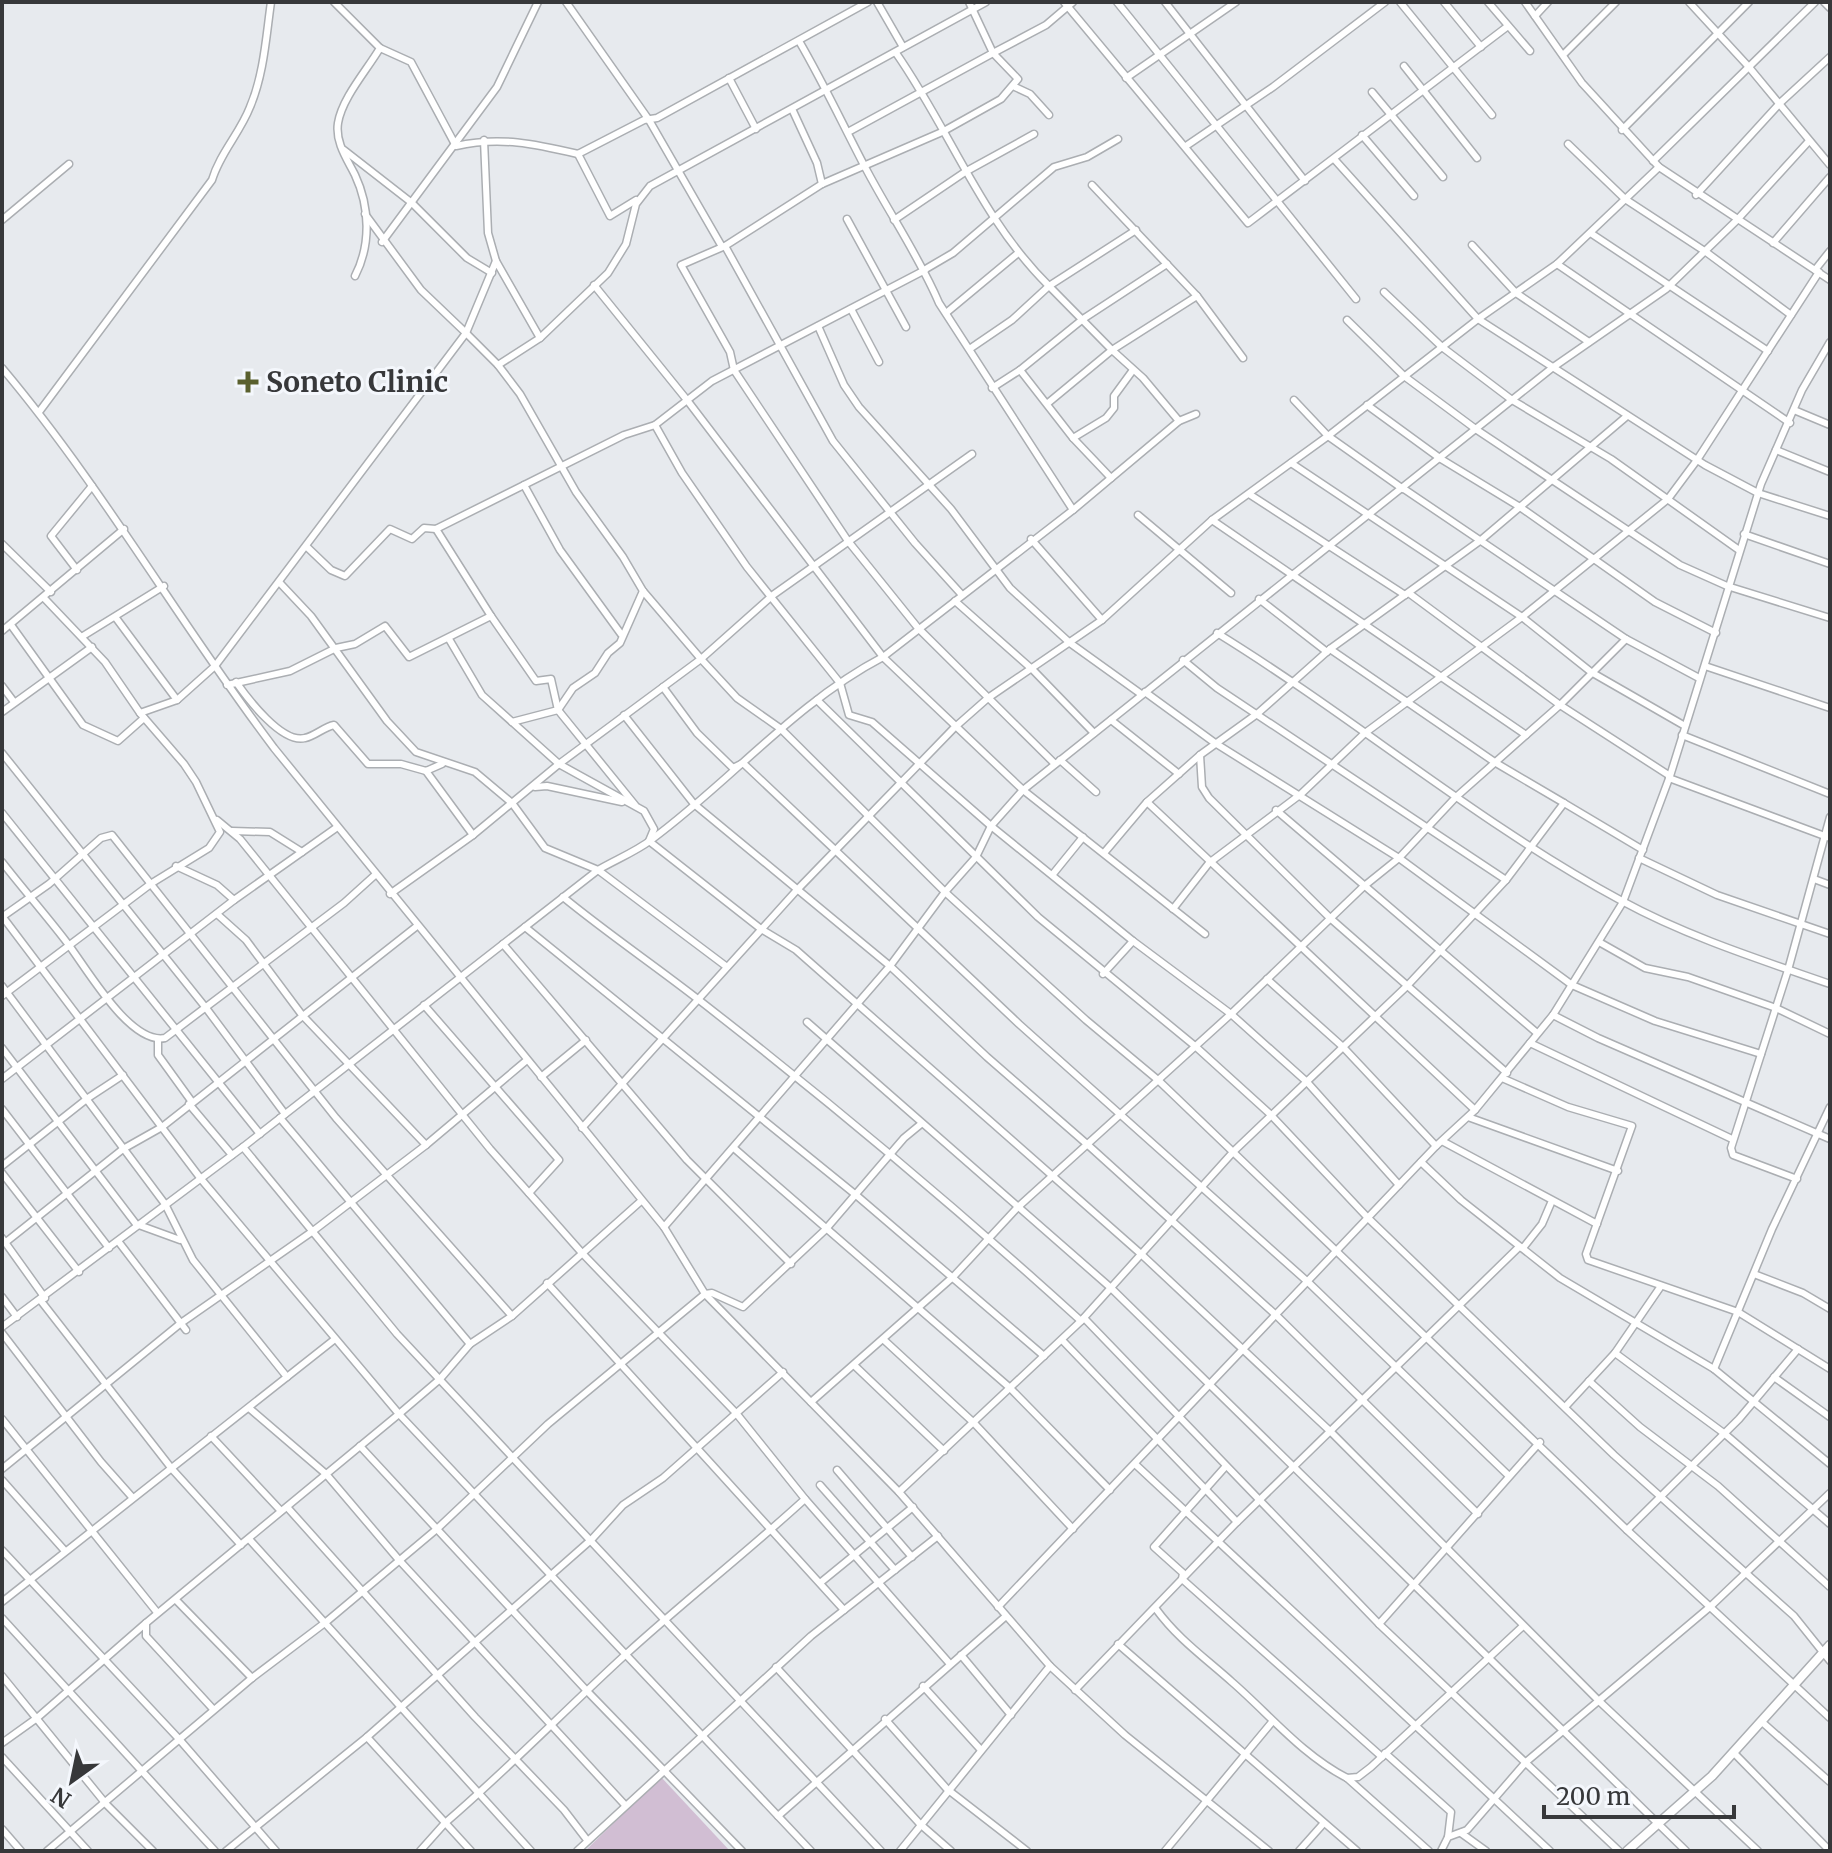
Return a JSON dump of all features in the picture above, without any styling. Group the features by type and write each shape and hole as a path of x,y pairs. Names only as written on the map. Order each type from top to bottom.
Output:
{"street":[{"path":"39,412 212,180 216,165 250,108 265,58 271,2"},
{"path":"334,2 380,48 411,62 456,146"},
{"path":"382,242 497,87 538,2"},
{"path":"456,146 484,140 521,140 578,154 649,120 868,2"},
{"path":"877,2 903,47"},
{"path":"498,365 540,338 602,280 626,244 631,217 650,186 896,53 971,5 986,2"},
{"path":"1117,2 1356,299"},
{"path":"1165,2 1305,181"},
{"path":"1126,78 1236,2"},
{"path":"1186,146 1385,2"},
{"path":"1400,2 1492,115"},
{"path":"1444,2 1481,47"},
{"path":"1488,2 1530,51"},
{"path":"1525,2 1622,130 1659,167 1696,195 1830,280"},
{"path":"1535,16 1548,2"},
{"path":"1563,55 1616,2"},
{"path":"1689,2 1830,163"},
{"path":"1622,130 1749,2"},
{"path":"1653,161 1815,2"},
{"path":"1824,2 1830,8"},
{"path":"569,3 649,120 833,441 962,595"},
{"path":"848,132 882,117 922,91 1046,25 1068,3 1126,78 1248,223 1508,26"},
{"path":"971,5 993,53 1018,79 1015,87 1001,99 942,132 822,184 723,246 681,265 730,352 734,370 848,541 918,628 988,698 1096,792"},
{"path":"799,41 946,313 1073,510"},
{"path":"355,276 368,240 357,180 341,148 338,126 342,110 380,48"},
{"path":"896,53 922,91 965,172 1017,254 1133,370 1179,421"},
{"path":"1696,195 1780,103 1830,57"},
{"path":"1404,66 1477,158"},
{"path":"729,78 756,129"},
{"path":"1015,87 1030,94 1049,115"},
{"path":"1372,92 1443,177"},
{"path":"793,111 817,163 822,184"},
{"path":"894,220 965,172 1034,134"},
{"path":"1360,134 1414,196"},
{"path":"307,547 331,570 345,576 390,529 412,539 424,528 436,529 624,435 655,425 734,370 953,253 1054,167 1087,157 1118,139"},
{"path":"484,140 488,233 496,261 540,338"},
{"path":"664,1227 828,1042 976,857 991,826 1023,790 1291,573 1404,489 1552,368 1671,284 1737,220 1809,141"},
{"path":"1568,144 1625,199 1706,252 1791,315"},
{"path":"341,148 412,203 467,258 492,273"},
{"path":"578,154 610,216 643,196"},
{"path":"1335,160 1478,319 1697,460 1758,493 1830,516"},
{"path":"2,220 69,164"},
{"path":"582,1128 796,891 954,728 988,698 1102,620 1212,520 1328,436 1478,319 1557,264 1659,167"},
{"path":"1773,243 1830,177"},
{"path":"1092,185 1197,296 1243,358"},
{"path":"365,214 382,242 421,290 498,365 520,394 576,492 623,557 643,591 737,698 781,729 945,892 1086,1020 1158,1080 1340,1251 1627,1530 1830,1718"},
{"path":"847,219 888,289 906,327"},
{"path":"971,348 1012,320 1049,286 1136,230"},
{"path":"1592,234 1768,351"},
{"path":"1472,245 1516,293 1589,342"},
{"path":"1173,909 1209,863 1301,794 1365,733 1522,617 1668,499 1697,460 1830,251"},
{"path":"946,313 1017,254"},
{"path":"11,625 83,725 109,738 121,741 142,716 177,700 215,666 466,333 496,261"},
{"path":"992,388 1020,370 1083,319 1167,264"},
{"path":"1557,264 1790,423"},
{"path":"779,347 925,270"},
{"path":"594,285 687,400 883,657 954,728 1023,790 1205,934"},
{"path":"1384,292 1442,347 1512,400 1591,446 1739,550"},
{"path":"1048,403 1112,350 1197,296"},
{"path":"851,309 879,362"},
{"path":"1347,320 1404,376 1477,430 1680,565 1727,586 1830,618"},
{"path":"818,326 839,376 859,407 929,484 1022,601 1070,643 1215,743 1399,858 1572,985 1655,1021 1761,1054"},
{"path":"998,1607 1340,1251 1439,1143 1475,1110 1553,1015 1623,902 1670,777 1758,493 1794,410 1830,342"},
{"path":"2,368 39,412 124,529 227,685 336,828 664,1227 705,1294 913,1507 1050,1666 1269,1851"},
{"path":"1020,370 1073,438 1111,478"},
{"path":"1073,438 1106,418 1114,408 1114,396 1133,370"},
{"path":"1294,400 1328,436 1404,489 1557,589 1626,639 1699,678"},
{"path":"1367,405 1441,459 1520,507 1655,602 1716,633"},
{"path":"1794,410 1830,425"},
{"path":"132,1497 101,1462 2,1330 136,1224 260,1134 598,870 649,841 817,700 883,657 1031,539 1073,510 1179,421 1196,414"},
{"path":"1104,853 1147,802 1200,755 1257,714 1365,623 1481,540 1627,416"},
{"path":"655,425 682,473 739,556 840,683 849,715 872,722 991,826 1133,941 1231,1014 1307,1082 1399,1185"},
{"path":"1776,450 1830,472"},
{"path":"390,894 473,835 586,743 701,659 773,595 972,454"},
{"path":"1291,463 1522,617 1591,672 1685,726"},
{"path":"524,485 560,550 621,634"},
{"path":"77,570 51,536 92,486"},
{"path":"1249,494 1408,594 1560,705 1670,777 1828,837"},
{"path":"1138,515 1177,551 1231,593"},
{"path":"1212,520 1526,735"},
{"path":"2,631 124,529"},
{"path":"436,529 536,681 551,679 558,710 635,805 644,811 654,829 649,841"},
{"path":"1744,534 1830,564"},
{"path":"1031,539 1102,620"},
{"path":"2,544 51,592"},
{"path":"279,582 336,648 387,721 416,752 442,764 475,772 512,803 545,848 598,870 727,967"},
{"path":"83,636 164,586"},
{"path":"512,722 558,710 573,688 595,673 608,653 620,643 621,634 643,591"},
{"path":"44,598 83,636 196,782 208,812 232,831 392,1031 529,1193 659,1335 736,1413 805,1499 950,1664"},
{"path":"1259,599 1329,651 1496,763 1643,850"},
{"path":"955,601 1033,670 1094,733"},
{"path":"227,685 290,671 336,648 355,644 385,626 409,657 491,616"},
{"path":"116,618 177,700"},
{"path":"1217,633 1296,681 1456,797 1623,902 1788,970 1830,984"},
{"path":"449,639 482,695 559,764 624,803"},
{"path":"811,1402 954,1276 1017,1208 1231,1014 1363,887 1399,858 1431,828 1456,797 1560,705 1626,639"},
{"path":"2,712 92,647"},
{"path":"1183,660 1257,714 1506,880"},
{"path":"1705,666 1830,708"},
{"path":"236,682 259,712 289,736 306,738 334,725 368,764 401,764 426,771 473,835"},
{"path":"2,686 14,702"},
{"path":"663,687 697,733 733,768 743,763"},
{"path":"817,700 976,857 1103,974 1195,1046 1270,1114 1368,1218 1662,1496 1794,1616 1830,1661"},
{"path":"624,715 694,804 890,966 987,1057 1277,1316 1478,1514"},
{"path":"1111,720 1179,774"},
{"path":"1682,735 1830,794"},
{"path":"2,753 206,1008 245,1059 282,1116 349,1201 470,1344"},
{"path":"1200,755 1202,787 1330,918 1504,1075 1568,1107 1632,1126 1586,1254 1588,1260 1738,1312 1830,1369"},
{"path":"743,763 919,926 1019,1024 1204,1186 1309,1283 1394,1369 1509,1476"},
{"path":"426,771 442,764"},
{"path":"535,787 547,786 635,805"},
{"path":"1147,802 1475,1110"},
{"path":"899,1492 1083,1320 1234,1151 1407,986 1506,880 1564,803"},
{"path":"1276,810 1537,1033"},
{"path":"2,813 260,1134"},
{"path":"1797,1179 1733,1155 1732,1139 1788,970 1828,837 1830,817"},
{"path":"217,820 220,832 209,848 176,866 4,992 88,1098 165,1204 181,1241 221,1296 287,1377"},
{"path":"2,1079 234,900 336,828"},
{"path":"232,831 270,832 302,852"},
{"path":"512,1316 315,1091 112,835 83,852 56,878 2,917 201,1179 399,1414 811,1851"},
{"path":"1053,874 1083,837"},
{"path":"649,841 761,929 796,950 1141,1254 1331,1432 1599,1701 1758,1851"},
{"path":"1639,858 1717,895 1830,934"},
{"path":"2,862 69,945 107,999 138,1029 158,1040"},
{"path":"176,866 217,885 234,900"},
{"path":"158,1040 234,988 375,875"},
{"path":"1814,879 1830,885"},
{"path":"563,897 698,999 989,1237 1083,1320 1181,1416 1379,1624 1619,1851"},
{"path":"217,914 246,940 302,1015 426,1145"},
{"path":"241,1545 172,1469 43,1300 4,1240 123,1149 162,1127 417,926"},
{"path":"525,927 762,1117 954,1276 1044,1356"},
{"path":"1103,974 1133,941"},
{"path":"1599,942 1652,971 1688,977 1776,1008 1830,1034"},
{"path":"503,944 707,1180 791,1264"},
{"path":"1267,979 1343,1047 1439,1143 1597,1224"},
{"path":"424,1005 559,1160 556,1168 529,1193"},
{"path":"1553,1015 1598,1038 1830,1139"},
{"path":"807,1022 1111,1288 1212,1383 1415,1587 1686,1851"},
{"path":"158,1040 160,1060 232,1155"},
{"path":"541,1077 586,1040"},
{"path":"1530,1043 1732,1139"},
{"path":"2,1048 136,1224 181,1241"},
{"path":"2,1469 221,1296 426,1145 527,1060"},
{"path":"2,1166 88,1098 123,1075"},
{"path":"1714,1369 1830,1107"},
{"path":"2,1109 109,1248"},
{"path":"1468,1117 1618,1171"},
{"path":"47,1851 106,1804 213,1709 326,1622 438,1528 548,1424 705,1294 712,1293 743,1307 825,1230 921,1124"},
{"path":"243,1147 397,1334 881,1851"},
{"path":"735,1149 1009,1387 1110,1490"},
{"path":"1421,1162 1519,1247 1560,1278 1714,1369 1830,1464"},
{"path":"2,1173 79,1272"},
{"path":"2,1743 37,1718 156,1611 176,1600 399,1414 440,1379 470,1344 512,1316 641,1201"},
{"path":"1075,1690 1259,1500 1519,1247 1523,1248 1542,1224 1551,1203"},
{"path":"118,1241 184,1326"},
{"path":"1754,1274 1803,1293 1830,1309"},
{"path":"547,1283 844,1610"},
{"path":"1566,1406 1615,1353 1661,1286"},
{"path":"2,1297 17,1317"},
{"path":"2,1602 89,1530 172,1469 335,1339"},
{"path":"884,1340 974,1423 1073,1529"},
{"path":"1062,1340 1237,1522"},
{"path":"1627,1530 1725,1434 1798,1349"},
{"path":"1615,1353 1725,1434 1814,1507 1830,1524"},
{"path":"855,1366 944,1451"},
{"path":"226,1851 367,1737 592,1539 623,1505 663,1478 783,1372"},
{"path":"1774,1377 1830,1417"},
{"path":"1589,1381 1691,1468 1718,1486 1830,1587"},
{"path":"249,1408 326,1474 399,1560 625,1805"},
{"path":"2,1419 156,1611"},
{"path":"211,1436 362,1590 564,1810 587,1840"},
{"path":"1379,1624 1448,1550 1540,1442"},
{"path":"360,1446 587,1691 742,1851"},
{"path":"1135,1464 1550,1851"},
{"path":"1182,1579 1183,1573 1154,1547 1226,1466"},
{"path":"837,1470 912,1557"},
{"path":"2,1480 65,1551"},
{"path":"820,1485 895,1570"},
{"path":"1448,1837 1461,1833 1526,1762 1711,1606 1830,1493"},
{"path":"420,1851 445,1823 480,1794 627,1654 666,1623 699,1589 741,1559 805,1499"},
{"path":"820,1583 913,1507"},
{"path":"577,1851 776,1667 938,1536"},
{"path":"249,1539 531,1851"},
{"path":"2,1550 179,1739 276,1851"},
{"path":"1182,1579 1451,1812 1448,1837 1441,1851"},
{"path":"176,1600 252,1678"},
{"path":"1156,1609 1172,1632 1234,1684 1272,1722 1347,1778 1429,1851"},
{"path":"778,1816 1006,1616"},
{"path":"2,1618 215,1851"},
{"path":"146,1623 146,1636 213,1709"},
{"path":"1347,1778 1358,1777 1384,1755 1523,1626"},
{"path":"1118,1644 1357,1851"},
{"path":"1627,1851 1661,1824 1734,1753 1830,1645"},
{"path":"961,1655 1011,1715"},
{"path":"900,1851 947,1789 1050,1666"},
{"path":"776,1667 920,1824 951,1851"},
{"path":"2,1676 106,1804 153,1851"},
{"path":"923,1686 981,1750"},
{"path":"885,1719 947,1789 1027,1851"},
{"path":"1165,1851 1272,1722"},
{"path":"1762,1722 1830,1782"},
{"path":"367,1737 471,1851"},
{"path":"1734,1753 1828,1849"},
{"path":"2,1757 88,1851"},
{"path":"1299,1851 1323,1824"},
{"path":"2,1829 21,1851"},
{"path":"1461,1833 1486,1851"}],"shaded area":[{"path":"661,1777 730,1851 585,1851"}],"place":[{"name":"Soneto Clinic","path":"248,382"}]}
